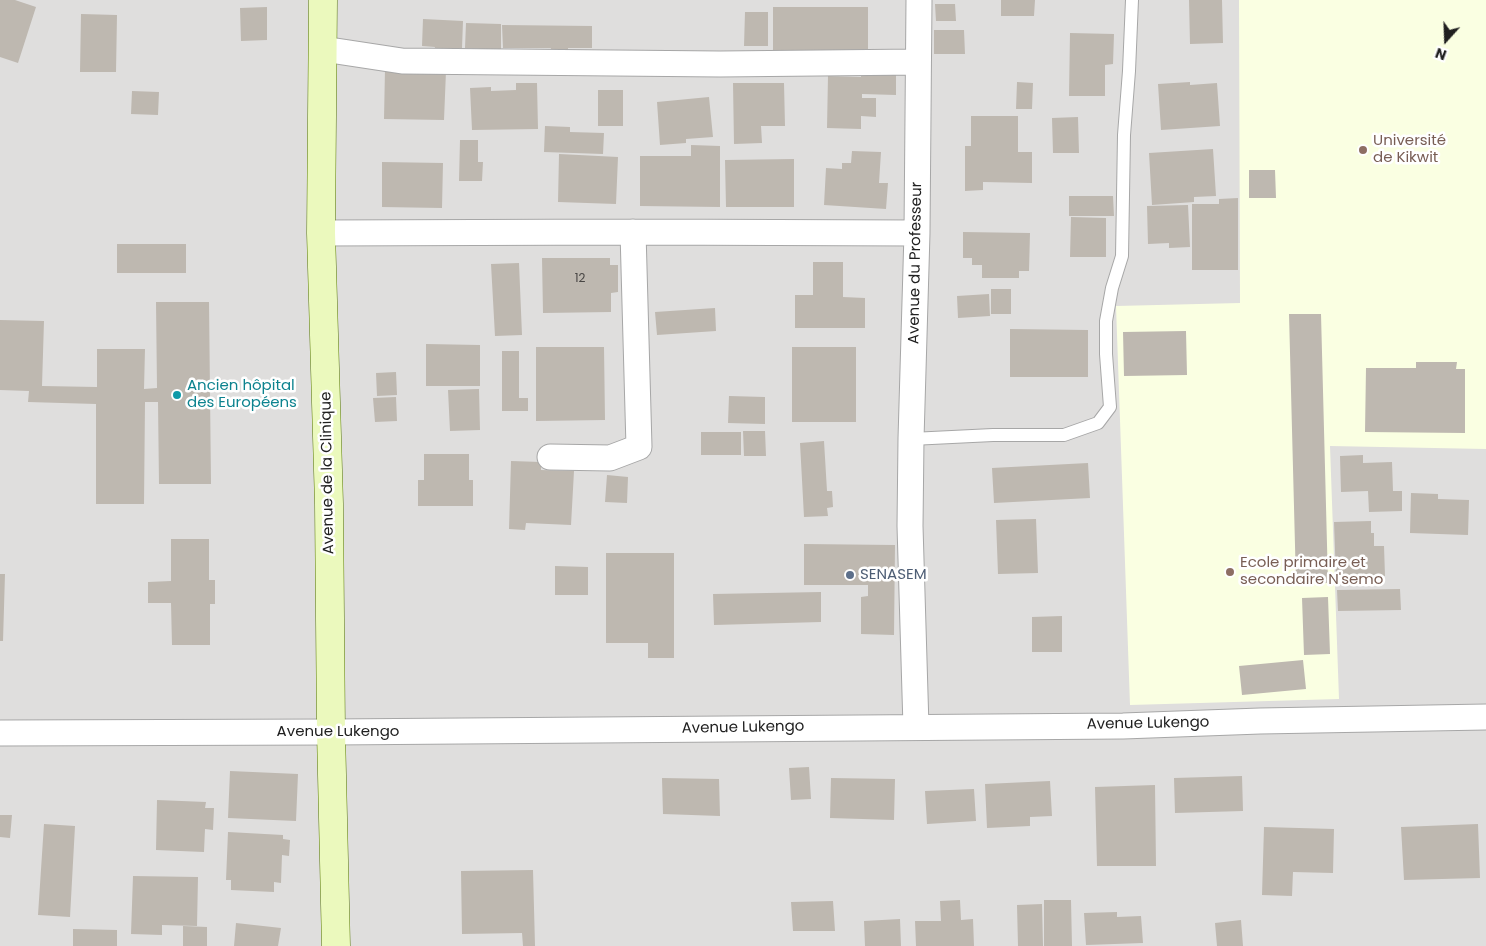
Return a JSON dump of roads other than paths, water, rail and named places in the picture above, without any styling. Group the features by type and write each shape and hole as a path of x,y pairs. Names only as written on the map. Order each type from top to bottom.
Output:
{"street":[{"name":"Avenue de la Clinique","path":"323,0 321,233 329,504 331,732 336,946"},
{"name":"Avenue du Professeur","path":"916,727 910,526 917,233 919,0"},
{"path":"323,49 402,61 720,64 918,62"},
{"path":"550,457 610,458 639,447 633,232"},
{"path":"321,233 917,233"},
{"name":"Avenue Lukengo","path":"0,733 1123,726 1486,717"}],"lane":[{"path":"911,439 992,435 1064,435 1098,423 1110,407 1106,354 1106,321 1112,288 1122,256 1124,135 1130,71 1132,0"}],"place":[{"name":"Université de Kikwit","path":"1363,150"},
{"name":"Ancien hôpital des Européens","path":"177,395"},
{"name":"Ecole primaire et secondaire N'semo","path":"1230,572"},
{"name":"SENASEM","path":"850,575"}]}
